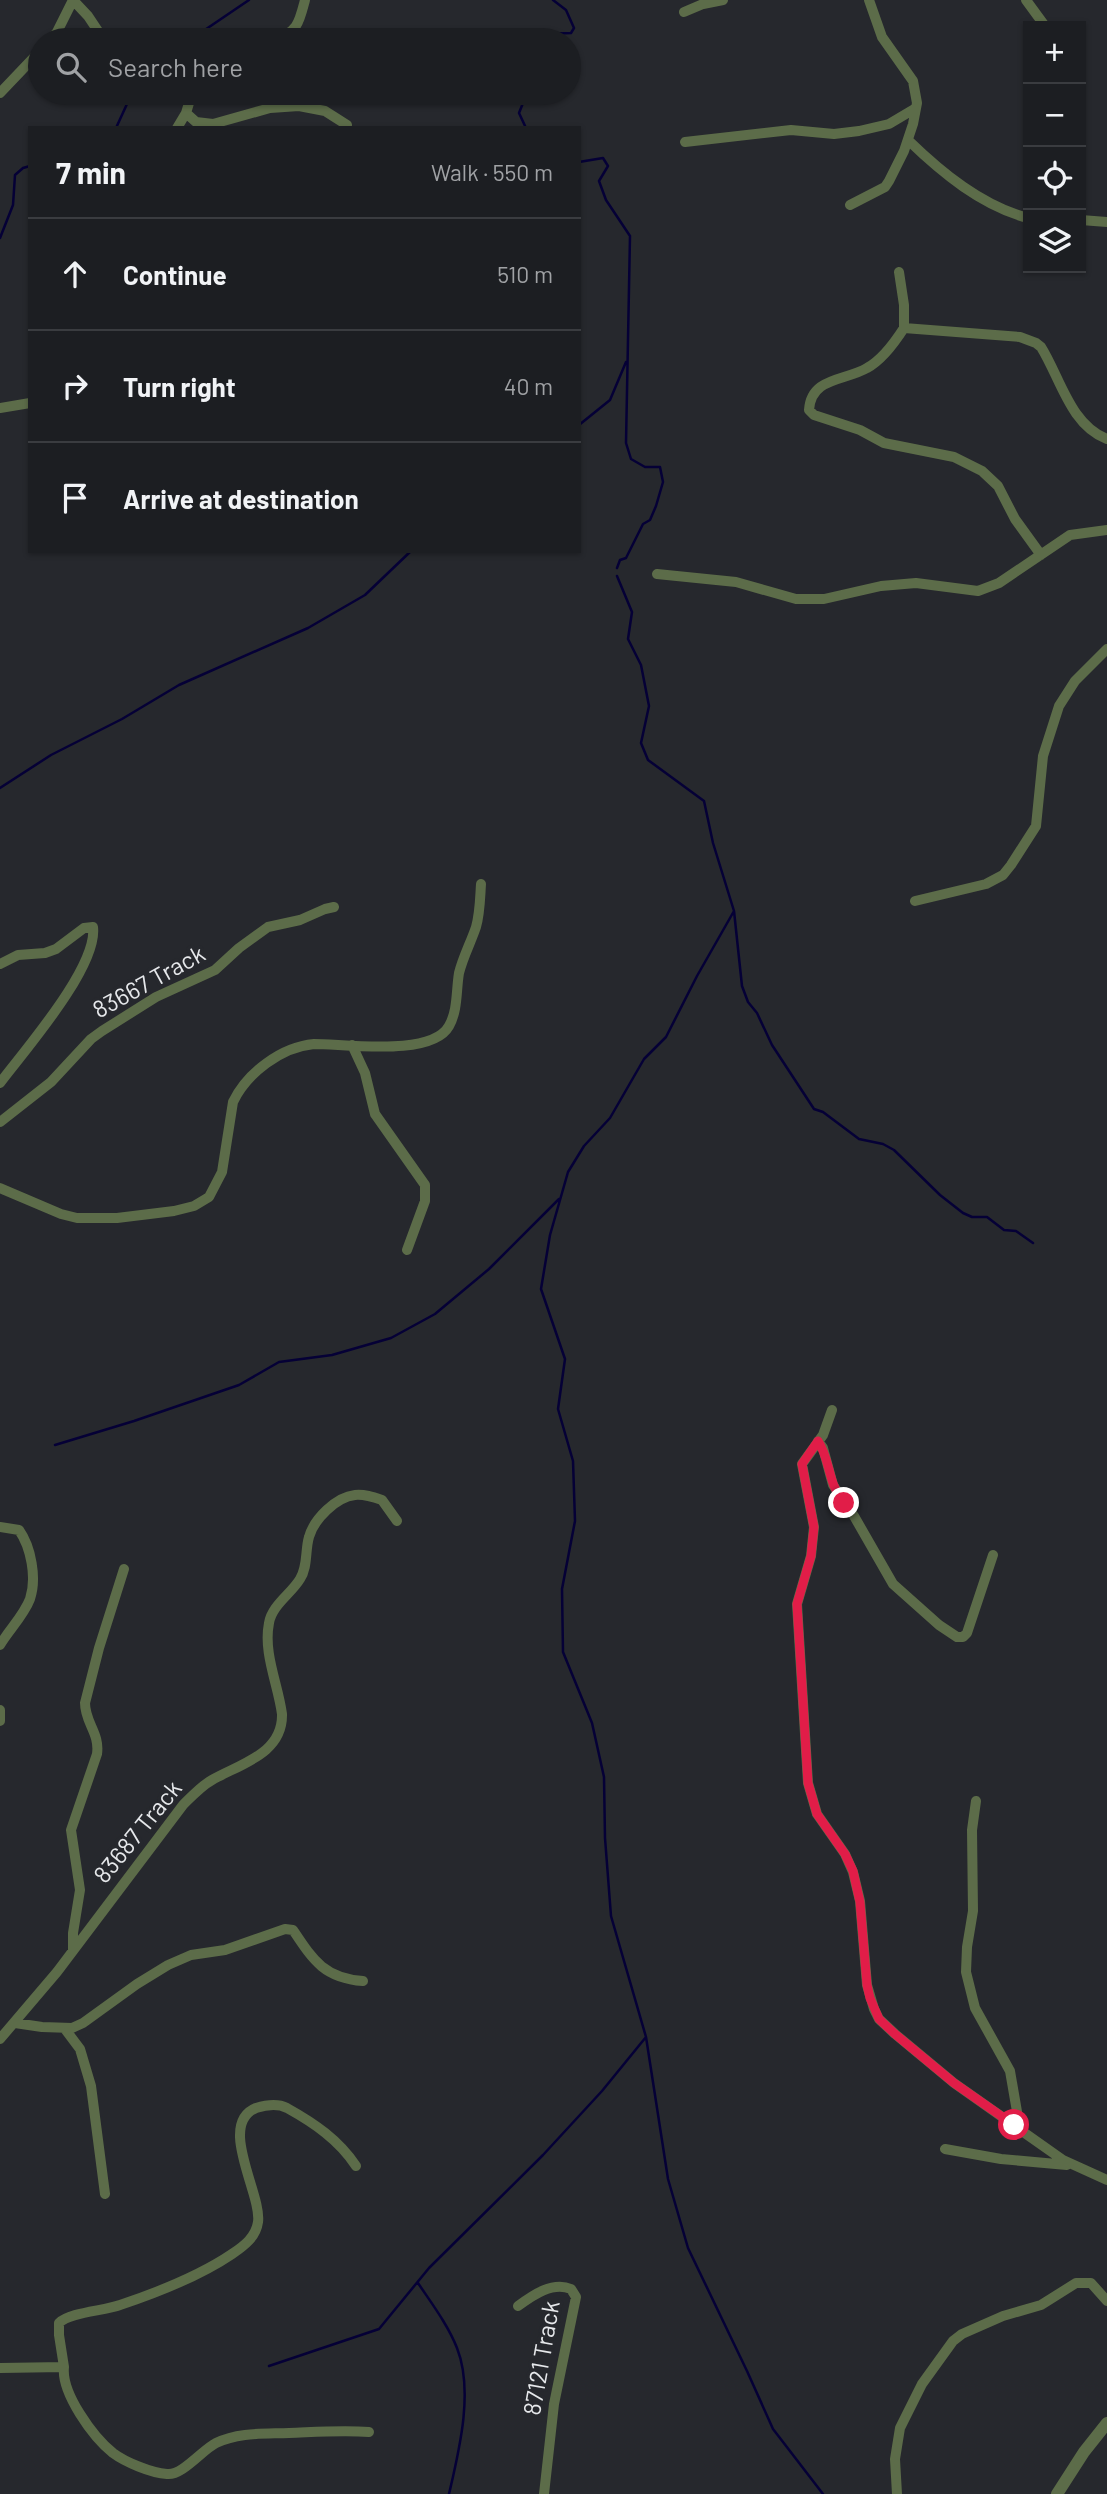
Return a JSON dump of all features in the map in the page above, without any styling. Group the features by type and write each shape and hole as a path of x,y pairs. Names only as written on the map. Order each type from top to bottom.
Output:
{"street":[{"path":"59,28 73,0 96,28"},
{"path":"296,28 305,0"},
{"path":"684,12 723,0"},
{"path":"850,205 885,187 908,140 916,108 914,81 882,37 869,0"},
{"path":"1027,0 1042,21"},
{"path":"0,93 28,64"},
{"path":"178,126 188,105"},
{"path":"186,113 196,122 204,124 270,108 299,106 325,111 347,125"},
{"path":"685,142 791,130 834,134 859,131 889,124 916,108"},
{"path":"908,140 936,167 967,189 1023,217"},
{"path":"1086,220 1107,222"},
{"path":"898,272 904,305 904,328 893,344 867,368 827,382 815,390 809,404 810,412 860,430 884,443 954,457 982,471 998,486 1015,519 1041,555"},
{"path":"904,328 1020,337 1036,343 1047,357 1058,383 1077,414 1096,434 1107,439"},
{"path":"0,408 28,402"},
{"path":"657,574 736,582 796,599 824,599 916,583 978,591 999,583 1070,535 1107,530"},
{"path":"915,901 986,884 1003,875 1011,865 1036,826 1043,755 1059,706 1075,681 1107,649"},
{"path":"0,1188 61,1214 93,1219 163,1213 194,1206 209,1196 215,1187 225,1159 233,1102 245,1082 276,1057 301,1045 414,1044 432,1041 447,1029 456,1008 461,967 479,913 481,884"},
{"name":"83667 Track","path":"0,1122 51,1082 91,1039 102,1031 156,997 215,970 268,927 306,919 318,911 334,907"},
{"path":"0,964 18,955 45,953 56,949 84,928 93,927 90,946 76,980 0,1083"},
{"path":"352,1045 365,1073 375,1114 425,1185 425,1201 407,1250"},
{"path":"832,1410 818,1441 802,1464 814,1527 814,1541 797,1604 805,1750 810,1796 817,1814 845,1854 853,1871 863,1925 867,1985 879,2019 954,2083 1071,2165 1107,2180"},
{"path":"818,1441 823,1448 832,1485 854,1516 893,1584 939,1625 957,1637 963,1637 967,1633 993,1555"},
{"name":"83687 Track","path":"0,2039 73,1950 183,1805 205,1784 264,1752 277,1738 282,1714 267,1637 269,1620 303,1575 312,1527 337,1503 359,1495 382,1500 397,1521"},
{"path":"0,1527 19,1530 24,1537 31,1562 32,1589 25,1608 0,1645"},
{"path":"73,1950 72,1933 80,1890 71,1830 99,1744 85,1712 85,1703 99,1647 124,1569"},
{"path":"0,1710 0,1721"},
{"path":"976,1801 972,1830 973,1911 965,1960 968,1984 983,2023 1010,2071 1020,2129"},
{"path":"15,2023 65,2029 83,2023 168,1965 201,1952 225,1950 285,1929 293,1930 310,1957 330,1973 345,1980 363,1981"},
{"path":"65,2029 80,2049 91,2086 105,2194"},
{"path":"356,2166 344,2148 284,2107 267,2105 248,2112 240,2125 241,2141 259,2218 254,2237 232,2255 147,2295 97,2312 65,2318 60,2323 59,2335 63,2377 68,2393 104,2443 113,2453 125,2459 167,2474 179,2471 214,2444 243,2435 345,2430 369,2432"},
{"path":"945,2149 1001,2159 1071,2165"},
{"path":"897,2494 895,2459 900,2428 922,2384 956,2338 1003,2316 1041,2305 1076,2284 1091,2283 1107,2301"},
{"name":"87121 Track","path":"518,2306 535,2294 558,2286 571,2289 576,2297 554,2404 544,2494"},
{"path":"0,2368 64,2367"},
{"path":"1057,2494 1084,2452 1107,2423"}],"waterway":[{"path":"208,28 249,0"},
{"path":"553,0 566,10 574,28"},
{"path":"117,126 127,105"},
{"path":"522,105 519,113 525,126"},
{"path":"581,162 603,158 608,166 599,181 606,200 630,236 626,443 631,459 645,467 660,467 663,482 650,520 643,524 626,558 620,560 617,568"},
{"path":"0,238 13,205 15,175 28,167"},
{"path":"581,423 610,400 626,362"},
{"path":"0,788 51,755 122,719 179,685 308,628 365,595 409,553"},
{"path":"617,576 632,612 628,639 641,665 649,706 641,743 648,760 704,801 713,843 734,911 742,986 772,1045 814,1109 823,1112 859,1139 883,1144 894,1150 940,1195 963,1213 972,1217 987,1217 1004,1230 1016,1231 1033,1243"},
{"path":"269,2366 379,2329 429,2268 543,2155 602,2091 646,2037 611,1916 604,1777 592,1723 563,1652 562,1589 575,1521 573,1461 558,1409 565,1359 541,1289 550,1235 568,1172 584,1146 610,1118 644,1059 666,1037 734,911"},
{"path":"55,1445 239,1385 279,1362 332,1355 391,1338 435,1314 489,1269 559,1199"},
{"path":"646,2037 668,2179 688,2248 773,2429 823,2494"},
{"path":"418,2283 449,2331 462,2365 465,2402 449,2494"}],"route":[{"path":"844,1503 832,1485 823,1448 818,1441 802,1464 814,1527 814,1541 797,1604 810,1796 817,1814 845,1854 853,1871 860,1902 867,1985 879,2019 954,2083 1014,2125"}]}
